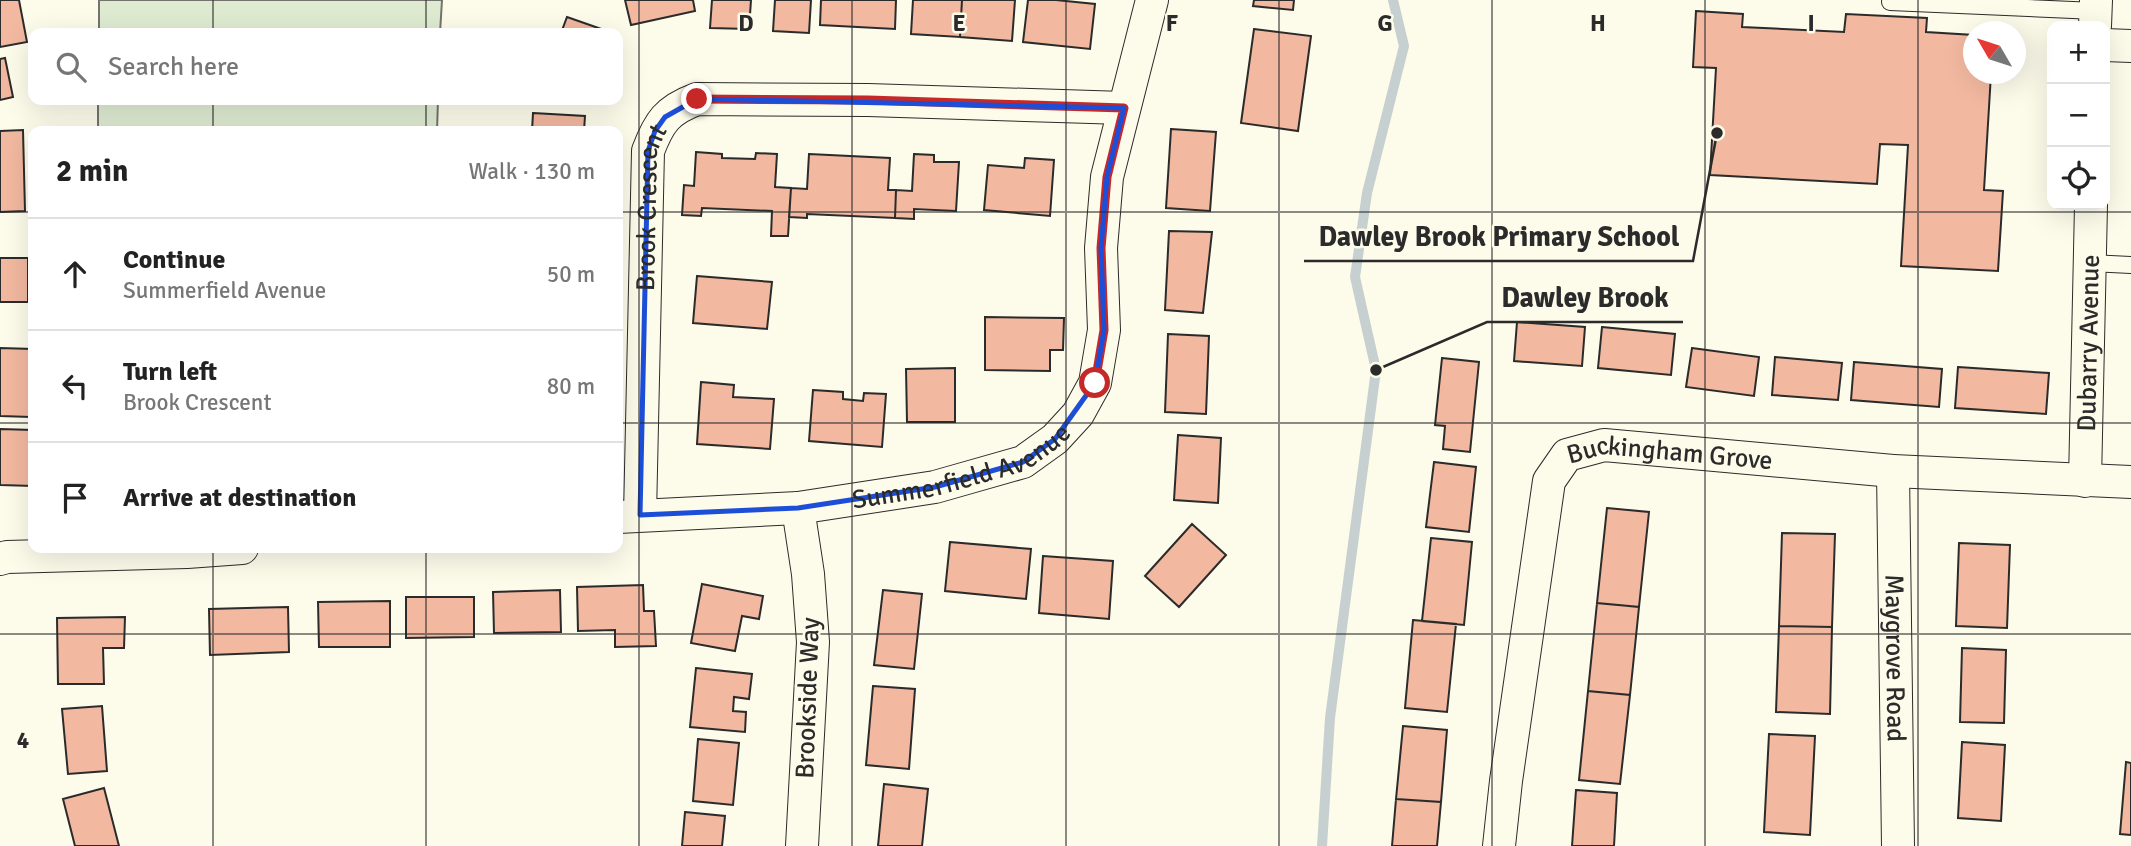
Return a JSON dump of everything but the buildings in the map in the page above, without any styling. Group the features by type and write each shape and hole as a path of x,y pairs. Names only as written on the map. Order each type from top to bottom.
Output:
{"street":[{"name":"Summerfield Avenue","path":"629,516 798,508 935,487 1023,462 1055,439 1079,414 1095,383 1104,330 1101,248 1107,177 1152,0"},
{"path":"2110,45 2131,46"},
{"name":"Brook Crescent","path":"629,516 648,151 655,131 665,117 680,105 697,99 868,100 1124,108"},
{"name":"Dubarry Avenue","path":"2085,481 2091,210"},
{"name":"Buckingham Grove","path":"1499,846 1549,481 1567,455 1604,445 1893,471 2131,482"},
{"name":"Maygrove Road","path":"1893,471 1898,846"},
{"name":"Brookside Way","path":"798,508 808,574 813,642 802,846"},
{"path":"0,559 151,553"}],"lane":[{"path":"1890,2 2096,13"},
{"path":"2090,263 2131,265"}],"highlighted area":[{"path":"697,99 1124,108 1107,177 1101,248 1104,330 1095,383 1055,439 1023,462 935,487 798,508 640,515 648,151 655,131 665,117"}],"green space":[{"path":"99,0 442,0 440,28 99,28"},
{"path":"98,105 438,105 437,126 98,126"}],"waterway":[{"path":"1322,846 1330,718 1376,370 1355,277 1367,193 1404,46 1393,0"}],"place":[{"name":"Dawley Brook Primary School","path":"1717,133"},
{"name":"Dawley Brook","path":"1376,370"}],"route":[{"path":"697,99 868,100 1124,108 1107,177 1101,248 1104,330 1095,383"}]}
